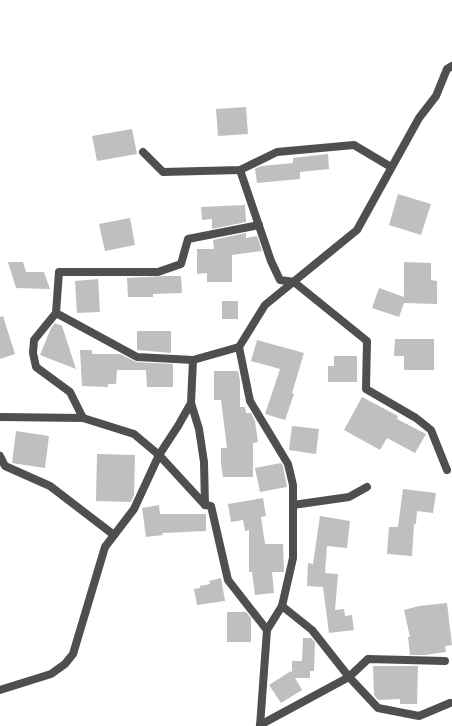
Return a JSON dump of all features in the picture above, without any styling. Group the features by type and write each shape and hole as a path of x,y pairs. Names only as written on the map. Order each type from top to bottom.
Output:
{"street":[{"path":"56,313 137,357 193,360 239,347 265,305 357,230 391,167 406,145 420,118 436,96 447,69 452,66"},
{"path":"143,152 163,172 240,170 277,152 354,145 391,167"},
{"path":"240,170 271,261 280,280 294,282 367,341 366,389 416,418 431,430 447,470"},
{"path":"83,418 70,392 36,367 32,353 34,340 56,313 59,272 158,272 181,264 188,239 259,225"},
{"path":"239,347 250,401 288,464 293,485 293,558 282,606 268,630 260,726"},
{"path":"193,360 191,403 198,429 204,462 205,505"},
{"path":"0,690 51,674 66,664 73,654 105,547 134,509 159,455 191,403"},
{"path":"0,417 83,418 134,434 159,455 205,505 211,506 228,580 268,630"},
{"path":"0,456 5,466 50,486 114,535"},
{"path":"293,506 350,497 367,487"},
{"path":"282,606 312,630 349,677 378,708 419,716 450,703"},
{"path":"260,726 349,677 368,659 445,661"}],"building":[{"path":"246,107 248,134 218,136 216,109"},
{"path":"132,129 137,154 97,161 92,136"},
{"path":"328,154 329,169 300,172 300,179 257,183 255,169 261,166 293,163 293,158"},
{"path":"398,194 431,204 421,235 389,225"},
{"path":"245,205 246,222 212,229 212,219 202,220 201,207"},
{"path":"130,218 135,245 105,251 99,224"},
{"path":"246,233 246,238 257,236 262,251 232,255 232,282 207,282 207,273 197,274 197,249 214,249 213,240"},
{"path":"8,262 23,262 26,272 44,272 50,289 16,288"},
{"path":"404,262 431,263 431,280 437,281 437,304 404,303 399,317 372,308 379,288 404,297"},
{"path":"181,276 182,293 153,294 153,297 128,297 127,278"},
{"path":"98,279 100,312 77,313 75,281"},
{"path":"222,301 238,301 238,319 222,319"},
{"path":"3,316 15,354 0,359 0,317"},
{"path":"55,323 62,326 76,369 40,355 51,328"},
{"path":"137,331 171,331 171,353 137,350"},
{"path":"395,339 434,339 434,370 404,370 404,356 394,356"},
{"path":"257,340 304,353 292,393 294,394 285,420 265,414 280,369 251,361"},
{"path":"80,350 92,350 92,354 120,354 136,362 173,364 173,387 147,387 146,370 117,370 116,384 108,384 108,387 82,386"},
{"path":"334,356 357,356 357,382 328,382 328,366 334,366"},
{"path":"214,371 238,371 240,381 240,407 245,407 246,413 251,413 255,421 258,442 253,443 253,477 223,477 221,448 227,448 221,400 214,400"},
{"path":"362,397 398,416 397,419 426,434 415,453 387,438 380,450 344,430"},
{"path":"292,426 319,429 316,454 289,450"},
{"path":"16,431 49,436 45,468 12,463"},
{"path":"97,454 135,455 134,495 131,502 96,501"},
{"path":"281,463 283,466 287,487 260,492 255,468"},
{"path":"403,489 436,493 433,513 417,511 416,524 414,524 412,556 387,554 389,527 398,527"},
{"path":"263,498 266,516 261,517 265,544 283,544 284,572 272,572 274,593 255,595 252,572 249,572 249,530 245,531 243,520 231,522 228,504"},
{"path":"159,505 160,514 206,514 206,531 162,533 163,535 146,537 142,508"},
{"path":"320,516 350,521 347,548 327,546 325,573 338,574 335,610 344,609 345,616 352,615 354,630 329,633 323,587 307,586 308,563 313,564"},
{"path":"221,578 225,601 197,605 194,589 210,584 209,581"},
{"path":"447,603 452,645 445,646 446,652 425,655 410,655 408,637 410,637 404,610 419,606"},
{"path":"227,612 246,612 251,618 251,642 227,642"},
{"path":"303,638 311,638 315,642 314,671 310,671 310,678 295,678 302,690 281,703 269,685 291,671 292,673 292,661 302,661"},
{"path":"373,666 418,666 417,704 400,704 400,699 378,700 374,695"}]}
